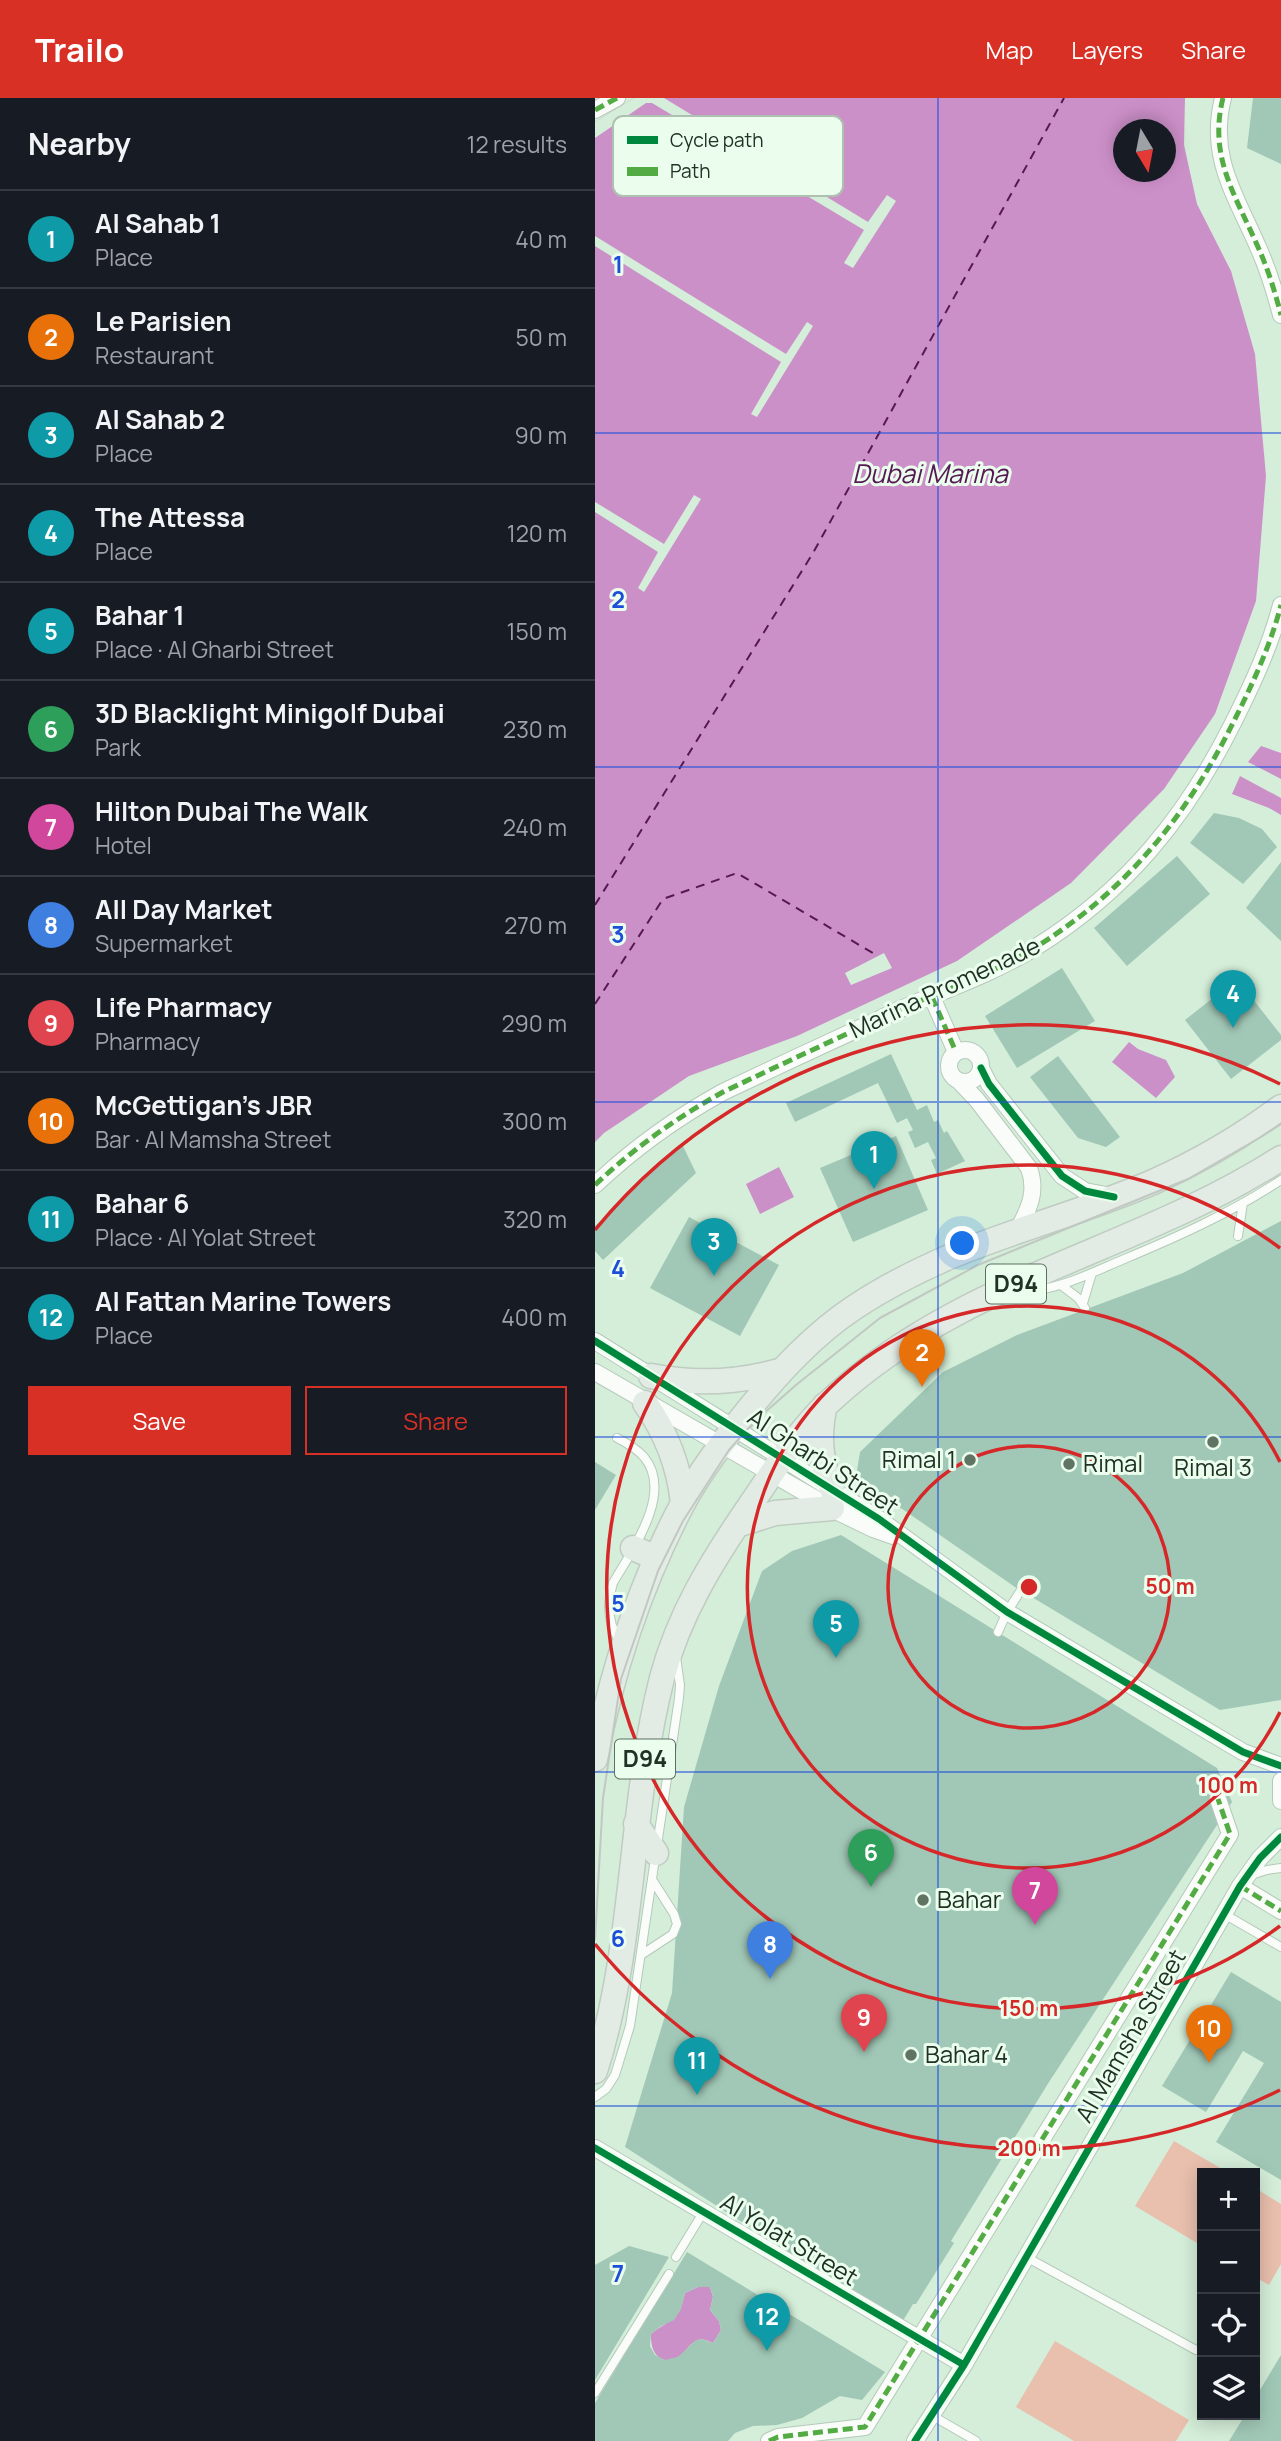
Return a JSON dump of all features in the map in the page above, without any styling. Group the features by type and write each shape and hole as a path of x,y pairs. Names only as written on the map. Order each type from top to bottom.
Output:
{"main road":[{"name":"D94","path":"595,1759 622,1644 683,1503 728,1437 779,1371 825,1329 865,1301 939,1262 1114,1197 1191,1163 1229,1143 1281,1107"},
{"name":"D94","path":"595,2071 620,1969 636,1824 655,1710 672,1644 701,1581 778,1465 825,1405 913,1338 995,1292 1187,1209 1281,1158"},
{"path":"652,1376 706,1382 743,1380 779,1371"},
{"path":"645,1403 658,1421 675,1460 683,1503"},
{"path":"737,1525 756,1517 832,1499 821,1456 821,1422 825,1405"},
{"path":"633,1548 657,1558"},
{"path":"636,1824 656,1853"}],"street":[{"path":"595,110 618,98"},
{"path":"1223,98 1218,131 1226,178 1259,249 1281,314"},
{"name":"Marina Promenade","path":"595,1185 657,1132 723,1092 1002,966 1067,926 1098,903 1152,849 1198,788 1255,678 1281,605"},
{"path":"932,997 956,1052"},
{"path":"959,1081 971,1081 980,1074 980,1059 974,1052 965,1049 956,1052 949,1067 954,1077 977,1100 1029,1168 1033,1177 1033,1197 1017,1232"},
{"path":"981,1068 989,1084 1062,1176 1085,1191 1114,1197"},
{"name":"Al Gharbi Street","path":"595,1341 652,1376 728,1437"},
{"name":"Al Gharbi Street","path":"595,1372 645,1403 728,1437 778,1465 873,1529 906,1540 1007,1612 1243,1752 1281,1766"},
{"path":"1281,1781 1281,1801"},
{"path":"769,2441 778,2437 865,2427 1230,1834 1218,1798"},
{"name":"Al Mamsha Street","path":"915,2441 964,2365 1243,1882 1260,1858 1281,1837"},
{"path":"1243,1882 1281,1911"},
{"name":"Al Yolat Street","path":"595,2148 964,2365"}],"lane":[{"path":"995,1292 1028,1292 1061,1285 1093,1273 1244,1203 1281,1180"},
{"path":"1237,1236 1244,1203"},
{"path":"1061,1285 1073,1293 1084,1306 1093,1273"},
{"path":"617,1438 645,1458 655,1479 654,1503 610,1596 610,1622 622,1644"},
{"path":"999,1632 1007,1612 1021,1590"},
{"path":"595,2097 606,2089 618,2068 630,2026 680,1698 679,1671 672,1644"},
{"path":"1243,1882 1267,1870 1281,1868"},
{"path":"641,1955 673,1934 677,1924 674,1914 652,1879"},
{"path":"1224,1914 1281,1947"},
{"path":"676,2257 704,2211"},
{"path":"1026,2257 1196,2350"},
{"path":"595,2393 670,2274"},
{"path":"931,2415 976,2441"}],"shaded area":[{"path":"1174,2141 1220,2168 1197,2168 1197,2243 1135,2206"},
{"path":"1260,2191 1281,2204 1281,2264 1269,2285 1260,2280"},
{"path":"1055,2341 1189,2420 1176,2441 1074,2441 1016,2407"}],"water":[{"name":"Dubai Marina","path":"634,98 1185,98 1184,145 1197,204 1231,271 1255,354 1266,476 1256,601 1215,714 1164,789 1071,883 957,961 797,1036 689,1076 604,1133 595,1142 595,122"},
{"path":"1261,746 1281,753 1281,779 1248,762"},
{"path":"1240,776 1281,798 1281,815 1232,794"},
{"path":"1129,1042 1138,1049 1166,1060 1175,1077 1156,1098 1112,1062"},
{"path":"779,1167 794,1197 760,1214 746,1184"},
{"path":"698,2287 710,2287 713,2297 710,2310 719,2321 721,2330 713,2343 698,2340 678,2357 671,2360 661,2359 652,2346 651,2334 677,2315 685,2293"}],"pier":[{"path":"634,98 664,98 694,116 674,116 652,103 646,103 627,116 613,116 613,126 595,138 595,122"},
{"path":"887,195 896,201 853,268 844,263 864,230 807,196 825,196 868,222"},
{"path":"595,236 786,354 807,322 813,326 757,417 751,414 781,362 595,246"},
{"path":"694,495 701,499 644,592 638,588 658,552 595,512 595,502 664,544"},
{"path":"884,953 892,968 851,985 845,973"}],"building":[{"path":"1253,98 1281,98 1281,164 1247,148"},
{"path":"1214,813 1239,818 1262,829 1277,847 1243,884 1190,843"},
{"path":"1177,856 1210,894 1127,966 1094,928"},
{"path":"1281,862 1281,941 1246,908"},
{"path":"1062,968 1095,1021 1017,1068 985,1016"},
{"path":"1237,979 1281,1035 1281,1040 1231,1079 1185,1020"},
{"path":"891,1054 917,1110 927,1105 934,1122 938,1120 944,1133 947,1131 965,1161 937,1174 931,1160 936,1158 928,1142 915,1148 908,1132 913,1130 907,1118 897,1123 878,1083 795,1122 786,1103"},
{"path":"1058,1056 1120,1137 1106,1147 1078,1138 1030,1077"},
{"path":"896,1136 928,1210 853,1242 820,1168"},
{"path":"682,1144 696,1173 603,1260 595,1251 595,1226"},
{"path":"689,1217 779,1265 740,1336 650,1288"},
{"name":"Rimal","path":"1281,1221 1281,1700 1220,1710 1015,1587 856,1477 860,1452 943,1372 1017,1335 1183,1273"},
{"path":"595,1462 616,1475 595,1510"},
{"name":"Bahar","path":"841,1535 1217,1768 1232,1802 1049,2082 951,2241 954,2243 901,2324 625,2147 672,1993 684,1807 719,1686 762,1571 792,1551"},
{"path":"1231,1972 1281,2002 1281,2180 1216,2142 1264,2063 1243,2051 1206,2112 1162,2086"},
{"path":"629,2246 669,2257 595,2380 595,2265"},
{"path":"687,2252 885,2372 862,2400 840,2396 802,2418 777,2425 753,2426 735,2433 728,2441 595,2441 595,2403","holes":["698,2287 710,2287 713,2297 710,2310 719,2321 721,2330 713,2343 696,2340 678,2357 665,2360 655,2355 650,2346 651,2334 674,2320 681,2309 685,2293"]},
{"path":"1281,2355 1281,2441 1229,2441 1242,2420 1260,2420 1260,2390"}],"ferry route":[{"path":"595,905 813,553 1064,98"},
{"path":"595,1004 663,899 737,873 878,956"}],"tram line":[{"path":"595,1939 603,1798 621,1679 658,1571 683,1521 729,1450 755,1421 796,1385 880,1318 978,1265 1188,1179 1281,1124"}],"marked path":[{"path":"595,110 617,98"},
{"path":"1223,98 1219,119 1222,158 1233,193 1265,264 1281,315"},
{"path":"595,1185 656,1134 723,1092 901,1009 1004,965 1036,947 1098,902 1151,849 1195,790 1247,694 1266,651 1281,605"},
{"path":"932,997 956,1052"},
{"path":"769,2441 778,2437 865,2427 1230,1834 1218,1799"},
{"path":"1240,1886 1281,1911"}],"cycle path":[{"path":"981,1068 989,1084 1062,1176 1085,1191 1114,1197"},
{"path":"595,1341 879,1519 1007,1612 1243,1752 1281,1766"},
{"path":"915,2441 964,2365 1240,1886 1260,1858 1281,1837"},
{"path":"595,2148 964,2365"}],"place":[{"name":"The Attessa","path":"1233,1028"},
{"name":"Al Sahab 1","path":"874,1189"},
{"name":"Al Sahab 2","path":"714,1276"},
{"name":"Le Parisien","path":"922,1387"},
{"name":"Rimal 3","path":"1213,1442"},
{"name":"Rimal 1","path":"970,1460"},
{"name":"Rimal","path":"1069,1464"},
{"name":"Bahar 1","path":"836,1658"},
{"name":"3D Blacklight Minigolf Dubai","path":"871,1887"},
{"name":"Bahar","path":"923,1900"},
{"name":"Hilton Dubai The Walk","path":"1035,1925"},
{"name":"All Day Market","path":"770,1979"},
{"name":"Life Pharmacy","path":"864,2052"},
{"name":"Bahar 4","path":"911,2055"},
{"name":"McGettigan's JBR","path":"1209,2063"},
{"name":"Bahar 6","path":"697,2095"},
{"name":"Al Fattan Marine Towers","path":"767,2351"}]}
